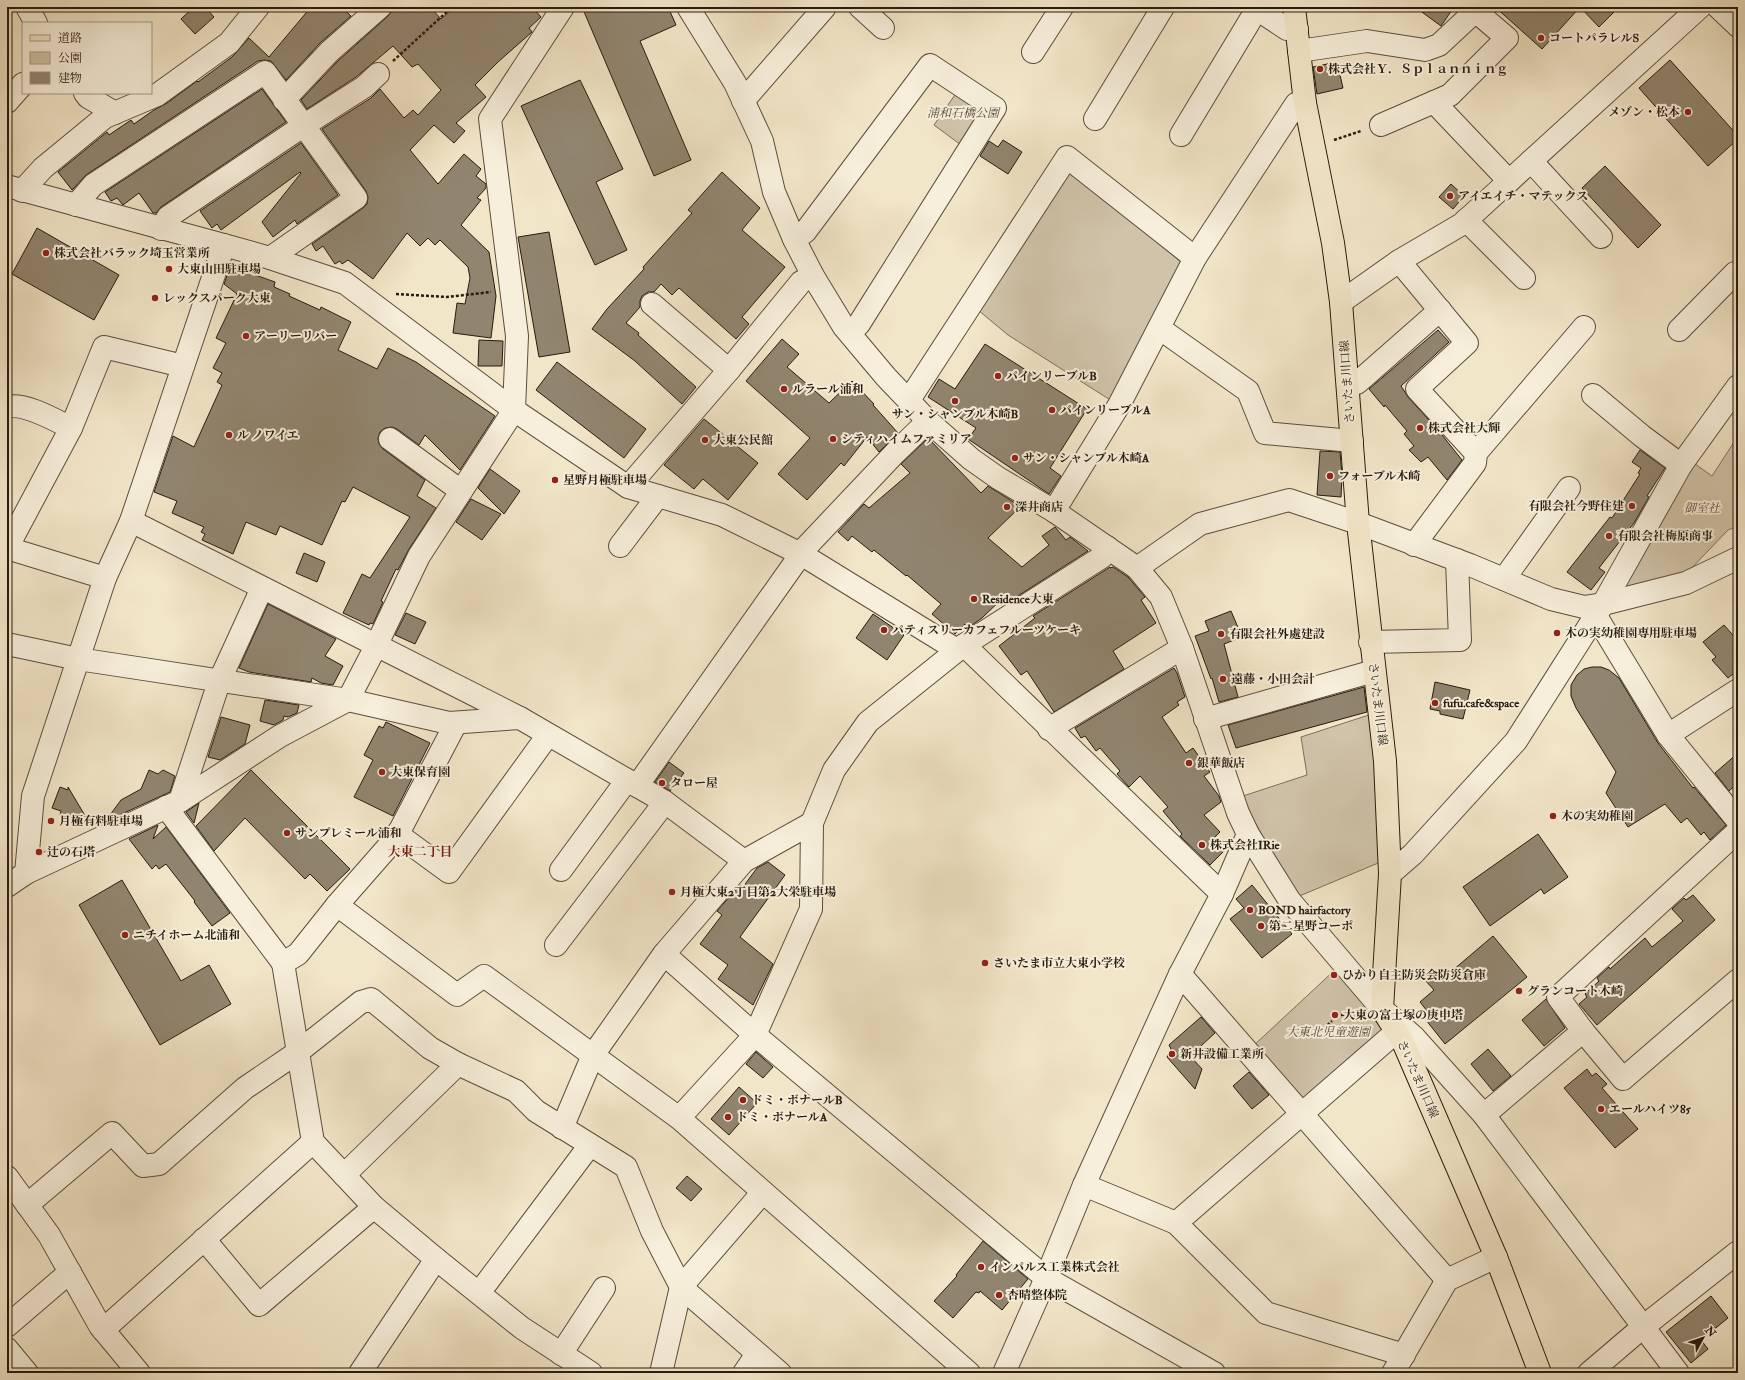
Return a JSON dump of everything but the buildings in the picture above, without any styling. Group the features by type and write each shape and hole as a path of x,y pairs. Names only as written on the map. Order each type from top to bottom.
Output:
{"main road":[{"name":"さいたま川口線","path":"1294,7 1304,103 1314,146 1341,302 1358,523 1370,642 1385,761 1390,874 1382,1009 1403,1042 1496,1257 1540,1373"}],"street":[{"path":"27,7 35,22"},
{"path":"14,188 43,168 105,117 157,95 229,43 258,7"},
{"path":"284,100 329,52 380,7"},
{"path":"7,886 26,873 173,804 280,736 348,700 376,646 419,556 514,410 517,336 490,119 563,7"},
{"path":"743,101 825,7"},
{"path":"860,7 883,28"},
{"path":"1033,52 1062,7"},
{"path":"1095,119 1162,7"},
{"path":"1341,302 1399,261 1466,220 1700,7"},
{"path":"1718,7 1738,26"},
{"path":"1181,135 1256,8 1287,29 1297,29"},
{"path":"1299,51 1367,41 1425,50 1439,45 1469,17 1473,8 1507,38 1450,95 1381,125"},
{"path":"693,9 735,83 762,141 774,192 794,239 813,276 850,333 886,376 928,421 971,459 998,478 1054,511 1137,568 1161,597 1182,648 1238,813 1248,834 1290,902 1382,1009 1414,1037 1484,1115 1678,1373"},
{"path":"794,239 805,232 930,64 995,108 859,324 850,333"},
{"path":"76,205 93,184 265,72 356,198 270,258"},
{"path":"161,229 168,216 364,87 378,74"},
{"path":"7,102 22,85"},
{"path":"86,94 88,97 115,113"},
{"path":"1434,102 1509,181"},
{"path":"1054,511 1119,406 1195,258 1296,104 1304,103"},
{"path":"909,400 1067,157 1195,258"},
{"path":"1531,161 1601,237"},
{"path":"14,188 270,258 345,283 514,410 628,487 722,515 801,554 960,648 1049,729 1222,894"},
{"path":"1466,220 1524,278"},
{"path":"26,873 33,796 105,578 131,521 224,245"},
{"path":"1399,261 1467,342 1417,389 1476,453"},
{"path":"1679,330 1735,273 1738,277"},
{"path":"628,487 729,370 801,282 813,276"},
{"path":"652,304 729,370"},
{"path":"1348,384 1356,382 1440,310"},
{"path":"1159,328 1248,391 1265,433 1352,441"},
{"path":"1414,545 1475,463 1476,453 1584,328"},
{"path":"105,578 7,548 71,428 104,347 183,366"},
{"path":"1390,874 1413,854 1516,741 1600,610 1681,466 1738,386"},
{"path":"1593,395 1681,466"},
{"path":"7,407 13,405 37,412 71,428"},
{"path":"561,870 632,783 801,554 895,453 928,421"},
{"path":"390,439 461,491"},
{"path":"1504,579 1569,488"},
{"path":"620,546 658,496"},
{"path":"1137,568 1200,524 1289,500 1358,523 1457,560 1551,599 1584,608 1600,610 1686,583 1738,558"},
{"path":"131,521 520,718 665,802 744,861"},
{"path":"679,1118 755,1035 811,909 812,823 834,770 868,722 960,648 1102,557 1107,547"},
{"path":"1370,642 1460,640 1457,560"},
{"path":"173,804 219,682 262,588"},
{"path":"1600,610 1668,735 1738,821"},
{"path":"7,644 78,659 219,682 348,700 449,723 520,718"},
{"path":"1049,729 1182,648"},
{"path":"1205,719 1374,671"},
{"path":"1668,735 1738,690"},
{"path":"283,964 298,954 337,905 387,848 397,834 456,723"},
{"path":"397,834 449,872 548,735"},
{"path":"556,945 665,802"},
{"path":"173,804 283,964 313,1142 374,1207 436,1259 522,1328 590,1373"},
{"path":"562,1128 593,1055 664,954 744,861 812,823"},
{"path":"1738,831 1558,997 1583,1031 1622,1079 1738,980"},
{"path":"1004,1373 1046,1278 1084,1185 1180,974 1222,894 1248,834"},
{"path":"337,905 457,995 484,976 679,1118 970,1373"},
{"path":"664,954 755,1035 1046,1278 1214,1373"},
{"path":"1180,974 1446,1280"},
{"path":"27,1205 112,1133 143,1166 159,1164 245,1088 298,1052 362,1002 371,999 430,1048 458,1064 516,1091 536,1111 626,1167 652,1230 681,1286 780,1373"},
{"path":"1484,1115 1583,1031"},
{"path":"1176,1223 1396,1032"},
{"path":"344,1175 458,1064"},
{"path":"103,1330 313,1142"},
{"path":"479,1293 590,1145"},
{"path":"7,1177 49,1235 103,1330 139,1373"},
{"path":"1084,1185 1176,1223 1266,1313 1404,1355"},
{"path":"661,1373 681,1286 763,1192"},
{"path":"204,1239 259,1305 374,1207"},
{"path":"1589,1373 1643,1327 1738,1252"},
{"path":"1393,1373 1446,1280 1496,1257"},
{"path":"360,1373 436,1259"},
{"path":"7,1326 70,1272"},
{"path":"561,1354 604,1288"},
{"path":"7,1349 27,1373"},
{"path":"744,1373 757,1354"}],"path":[{"path":"378,74 452,7"},
{"path":"1314,146 1381,125"},
{"path":"367,300 376,293 447,297 511,290"},
{"path":"1341,1015 1352,1013"},
{"path":"1320,1032 1332,1021"}],"green space":[{"name":"浦和石橋公園","path":"959,89 984,107 961,145 934,125"},
{"path":"1070,170 1182,263 1115,403 1008,335 978,310"},
{"name":"御室社","path":"1738,436 1738,526 1728,530 1684,576 1613,597 1691,461 1712,476"},
{"path":"1372,714 1383,861 1297,897 1252,817 1243,796 1307,775 1301,737"},
{"name":"大東北児童遊園","path":"1337,968 1383,1031 1303,1108 1251,1048"}],"place":[{"name":"コートパラレルS","path":"1541,38"},
{"name":"株式会社Ｙ．Ｓｐｌａｎｎｉｎｇ","path":"1320,69"},
{"name":"メゾン・松本","path":"1688,112"},
{"name":"アイエイチ・マテックス","path":"1450,196"},
{"name":"株式会社バラック埼玉営業所","path":"46,253"},
{"name":"大東山田駐車場","path":"169,269"},
{"name":"レックスパーク大東","path":"155,298"},
{"name":"アーリーリバー","path":"246,336"},
{"name":"パインリーブルB","path":"998,376"},
{"name":"ルラール浦和","path":"784,389"},
{"name":"サン・シャンブル木崎B","path":"955,401"},
{"name":"パインリーブルA","path":"1052,410"},
{"name":"株式会社大輝","path":"1420,428"},
{"name":"ル ノワイエ","path":"229,435"},
{"name":"シティハイムファミリア","path":"833,439"},
{"name":"大東公民館","path":"705,440"},
{"name":"サン・シャンブル木崎A","path":"1015,458"},
{"name":"フォーブル木崎","path":"1330,476"},
{"name":"星野月極駐車場","path":"555,480"},
{"name":"有限会社今野住建","path":"1632,506"},
{"name":"深井商店","path":"1007,507"},
{"name":"有限会社梅原商事","path":"1609,536"},
{"name":"Residence大東","path":"974,599"},
{"name":"パティスリーカフェフルーツケーキ","path":"884,630"},
{"name":"木の実幼稚園専用駐車場","path":"1557,633"},
{"name":"有限会社外處建設","path":"1221,634"},
{"name":"遠藤・小田会計","path":"1223,679"},
{"name":"fufu.cafe&space","path":"1435,703"},
{"name":"銀華飯店","path":"1189,763"},
{"name":"大東保育園","path":"382,772"},
{"name":"タロー屋","path":"662,783"},
{"name":"木の実幼稚園","path":"1553,816"},
{"name":"月極有料駐車場","path":"51,821"},
{"name":"サンプレミール浦和","path":"287,833"},
{"name":"株式会社IRie","path":"1202,845"},
{"name":"辻の石塔","path":"39,852"},
{"name":"月極大東2丁目第2大栄駐車場","path":"672,892"},
{"name":"BOND hairfactory","path":"1250,910"},
{"name":"第二星野コーポ","path":"1261,926"},
{"name":"ニチイホーム北浦和","path":"125,935"},
{"name":"さいたま市立大東小学校","path":"985,963"},
{"name":"ひかり自主防災会防災倉庫","path":"1334,975"},
{"name":"グランコート木崎","path":"1519,991"},
{"name":"大東の富士塚の庚申塔","path":"1335,1015"},
{"name":"新井設備工業所","path":"1172,1054"},
{"name":"ドミ・ボナールB","path":"743,1100"},
{"name":"エールハイツ85","path":"1601,1109"},
{"name":"ドミ・ボナールA","path":"728,1117"},
{"name":"インパルス工業株式会社","path":"981,1267"},
{"name":"杏晴整体院","path":"999,1295"}],"district":[{"name":"大東二丁目","path":"420,851"}]}
